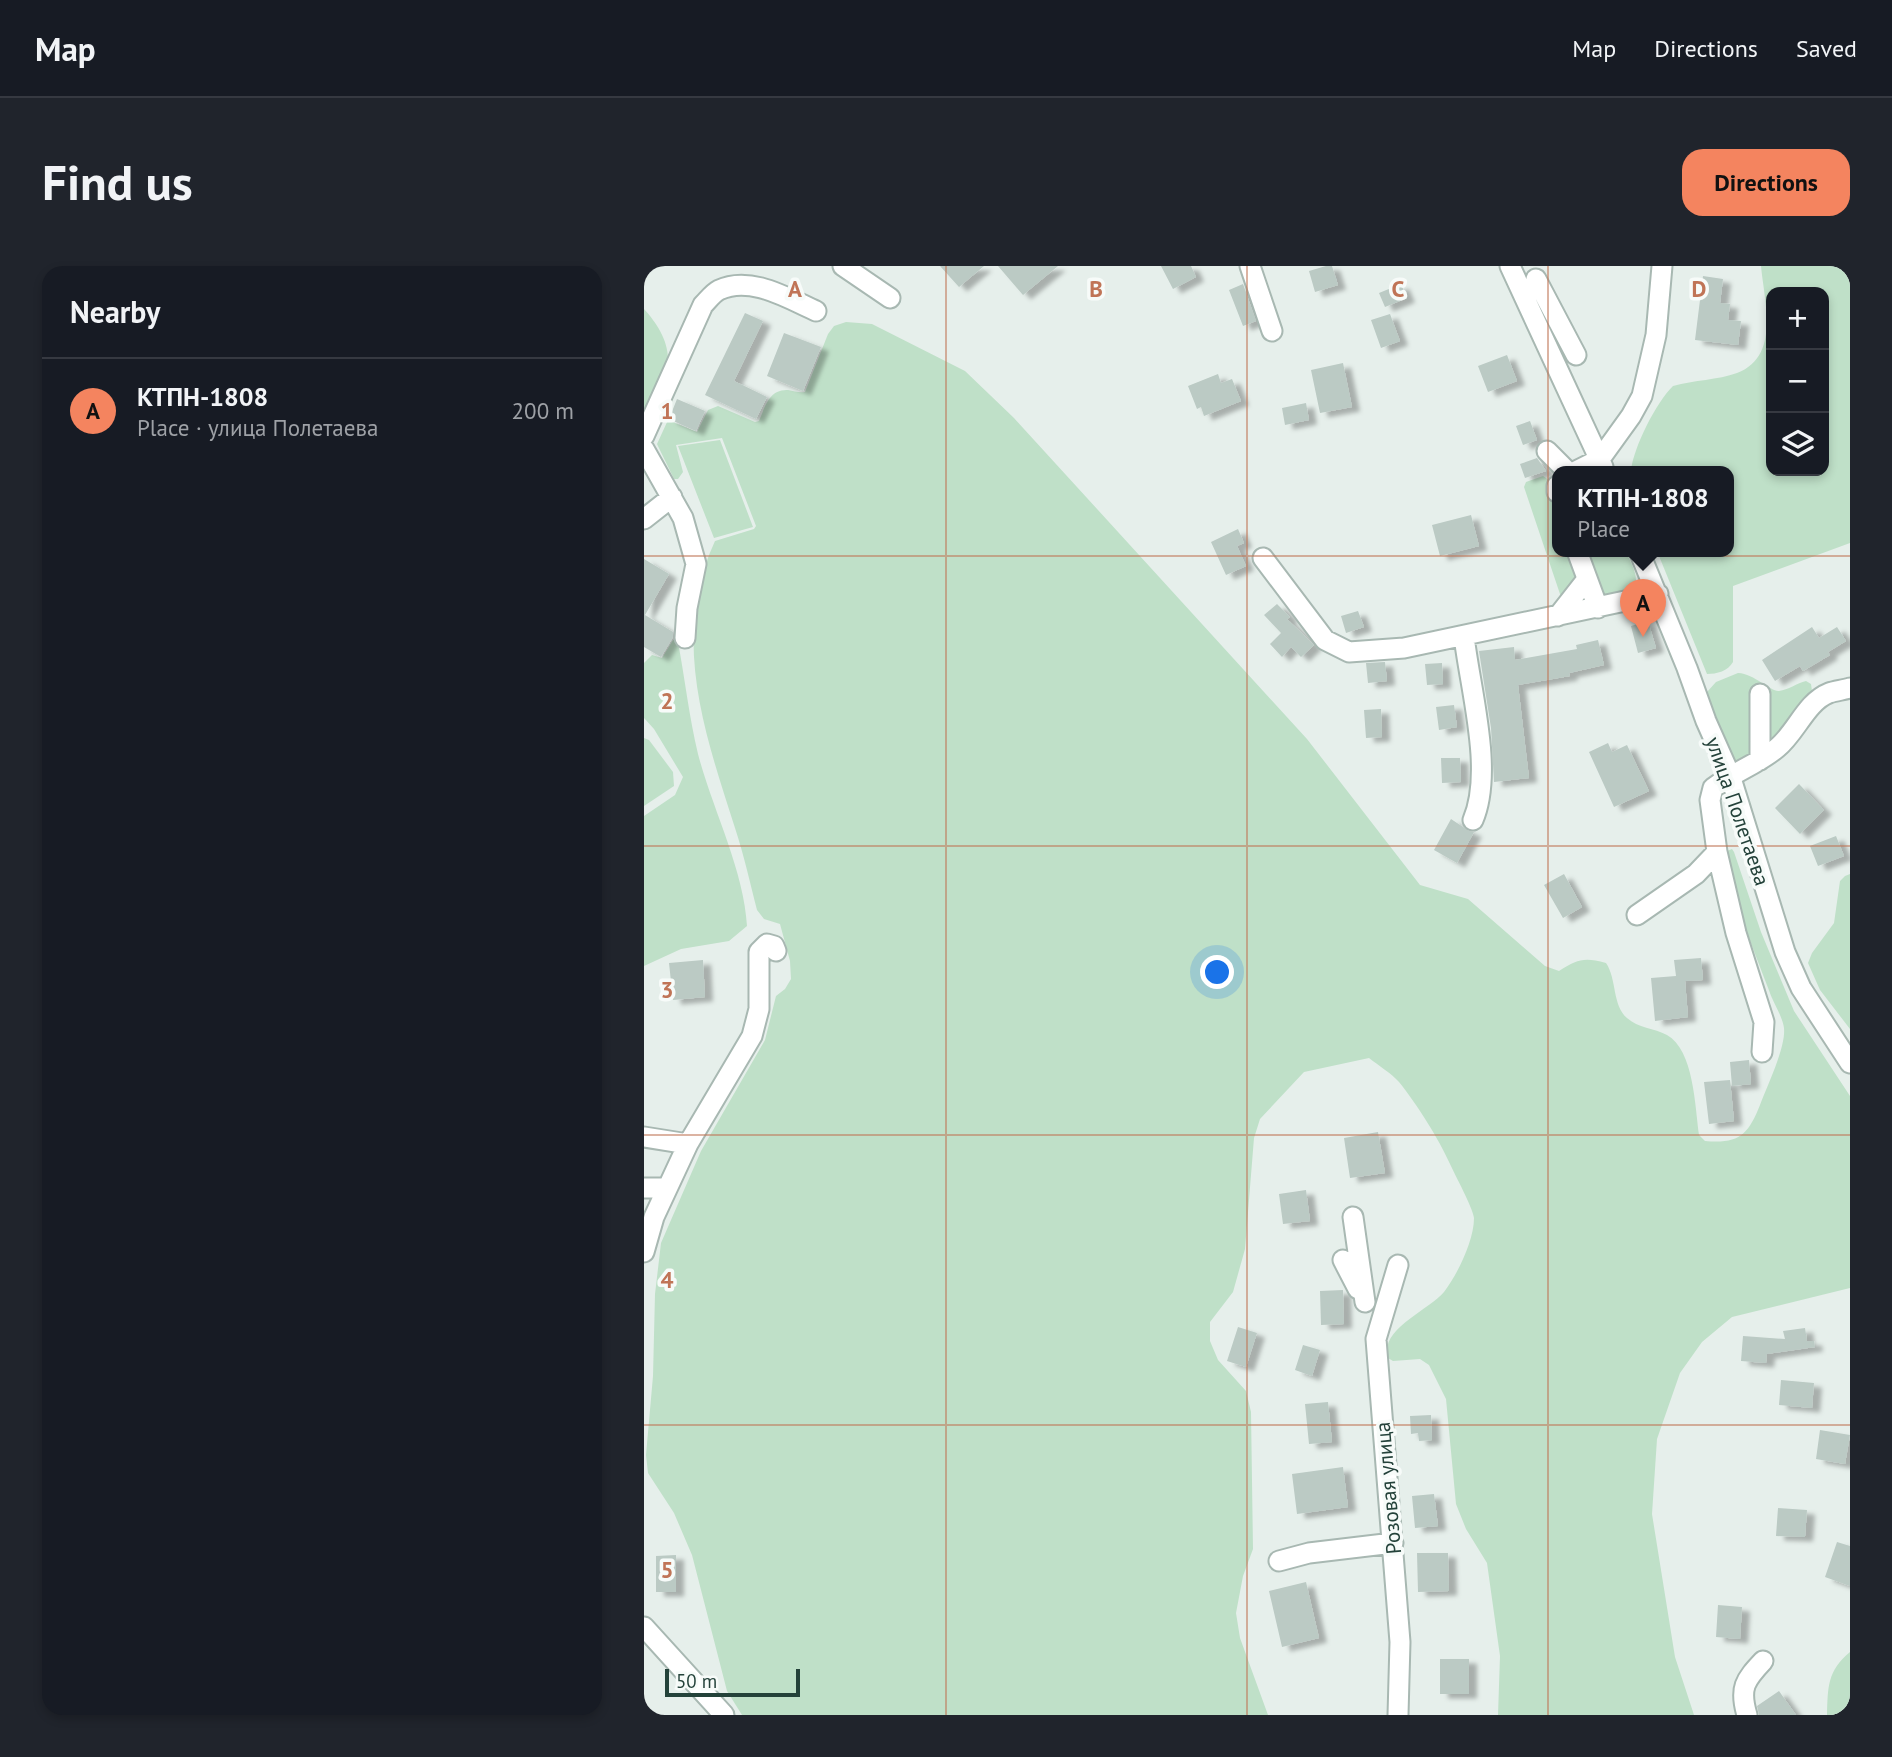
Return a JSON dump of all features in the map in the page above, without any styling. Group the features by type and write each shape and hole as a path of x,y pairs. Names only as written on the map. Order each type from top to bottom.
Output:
{"street":[{"path":"843,266 890,298"},
{"path":"1250,266 1272,331"},
{"path":"1510,266 1551,329 1576,355"},
{"path":"1602,465 1642,396 1656,335 1662,266"},
{"path":"1536,279 1551,329 1602,465"},
{"path":"644,436 703,305 717,290 750,285 816,311"},
{"path":"644,449 683,518 696,564 687,608 685,638"},
{"path":"1547,451 1562,466"},
{"path":"644,519 672,497"},
{"path":"1579,557 1598,608"},
{"name":"улица Полетаева","path":"1642,557 1706,722 1730,775 1785,952 1801,988 1850,1063"},
{"path":"1263,558 1325,640 1349,652 1377,652 1464,636 1658,594"},
{"path":"1558,616 1587,579"},
{"path":"1464,636 1482,764 1479,805 1473,820"},
{"path":"1762,1052 1764,1022 1736,933 1717,852 1710,800 1713,788 1730,775 1778,748 1815,703 1827,694 1850,688"},
{"path":"1760,694 1760,760"},
{"path":"1637,915 1696,874 1717,852"},
{"path":"644,1252 654,1217 688,1144 752,1036 759,1009 759,951 767,944 774,946 776,951"},
{"path":"644,1137 688,1144"},
{"path":"644,1188 667,1188"},
{"path":"1353,1217 1365,1303 1376,1339"},
{"path":"1343,1260 1365,1303"},
{"name":"Розовая улица","path":"1398,1265 1376,1339 1400,1642 1398,1715"},
{"path":"1279,1561 1309,1553 1393,1543"},
{"path":"644,1627 724,1715"},
{"path":"1747,1715 1742,1700 1744,1685 1763,1661"}],"green space":[{"path":"1761,266 1850,266 1850,543 1733,586 1733,662 1722,671 1707,674 1659,557 1734,557 1734,466 1632,466 1647,426 1660,402 1673,386 1737,373 1751,365 1760,354 1766,334 1766,476 1829,476 1829,287 1766,287 1766,311"},
{"path":"644,309 660,332 668,359 662,379 644,416"},
{"path":"846,322 872,324 965,371 1014,418 1307,739 1420,885 1468,899 1545,966 1559,971 1581,960 1606,963 1622,1013 1636,1024 1667,1035 1683,1053 1692,1080 1699,1135 1705,1141 1717,1142 1734,1139 1751,1124 1779,1056 1784,1036 1782,1021 1736,901 1727,863 1727,851 1732,849 1734,852 1761,932 1794,1011 1850,1096 1850,1288 1732,1317 1702,1342 1680,1373 1657,1439 1652,1514 1675,1657 1694,1715 1498,1715 1500,1656 1487,1563 1466,1529 1456,1504 1446,1399 1429,1365 1420,1359 1393,1361 1388,1358 1387,1348 1398,1329 1437,1299 1449,1285 1468,1247 1474,1218 1445,1154 1420,1111 1399,1082 1369,1058 1304,1072 1260,1119 1254,1138 1245,1249 1233,1292 1210,1322 1210,1341 1218,1360 1246,1391 1251,1412 1253,1549 1243,1576 1236,1613 1240,1638 1268,1715 742,1715 727,1691 692,1555 674,1513 648,1473 646,1455 653,1376 655,1294 661,1243 701,1151 765,1040 776,996 785,989 791,979 790,961 780,924 764,919 757,910 704,721 694,649 695,613 702,577 715,541 754,529 756,526 722,438 676,445 683,472 678,479 674,479 657,444 668,420 697,432 708,410 718,406 755,422 759,421 776,392 805,392 828,334 834,326"},
{"path":"720,440 753,527 714,538 678,446"},
{"path":"1543,476 1549,481 1552,487 1552,557 1574,557 1585,593 1564,600 1560,594 1524,487 1526,482"},
{"path":"1585,557 1629,557 1636,576 1633,591 1601,598"},
{"path":"673,640 678,642 698,754 734,861 745,905 747,926 729,941 681,949 644,966 644,816 675,795 683,777 654,729 644,718 644,663 652,655 662,658"},
{"path":"1738,673 1750,676 1776,691 1806,681 1811,684 1812,691 1789,725 1768,747 1756,755 1731,760 1724,751 1707,692 1716,682"},
{"path":"644,738 649,740 673,772 674,786 644,806"},
{"path":"1850,874 1850,1029 1820,990 1808,963 1834,923 1840,881"},
{"path":"1850,1652 1850,1715 1827,1715 1830,1680 1842,1659"}],"building":[{"path":"940,266 984,266 959,287"},
{"path":"998,266 1058,266 1023,295"},
{"path":"1161,266 1191,266 1196,277 1173,289"},
{"path":"1332,266 1338,285 1315,292 1309,271"},
{"path":"1703,276 1723,279 1720,303 1730,304 1728,320 1741,321 1738,345 1695,340"},
{"path":"1243,284 1256,321 1243,326 1229,290"},
{"path":"1401,284 1407,298 1385,307 1379,293"},
{"path":"745,313 763,321 734,381 767,397 756,419 705,395"},
{"path":"1390,314 1400,341 1381,348 1371,320"},
{"path":"784,333 821,347 803,391 767,376"},
{"path":"1507,355 1517,381 1488,392 1478,366"},
{"path":"1343,363 1352,407 1320,413 1311,370"},
{"path":"1218,374 1221,383 1232,379 1241,401 1204,416 1201,407 1197,409 1188,386"},
{"path":"677,399 705,411 696,431 669,419"},
{"path":"1306,403 1309,420 1285,425 1282,408"},
{"path":"1530,421 1537,440 1523,445 1516,426"},
{"path":"1537,458 1546,471 1525,478 1520,464"},
{"path":"1471,515 1479,546 1440,556 1432,525"},
{"path":"1238,529 1244,543 1237,546 1246,566 1226,575 1211,542"},
{"path":"644,559 669,574 645,615 673,632 673,637 661,657 644,647"},
{"path":"1277,604 1290,617 1287,619 1314,645 1301,657 1291,647 1282,657 1270,644 1281,633 1264,615"},
{"path":"1358,611 1364,627 1346,633 1341,616"},
{"path":"1648,621 1656,648 1638,653 1631,626"},
{"path":"1812,627 1819,638 1837,627 1846,641 1828,652 1830,655 1803,671 1800,666 1775,681 1762,660"},
{"path":"1598,640 1604,665 1569,673 1570,676 1518,685 1529,778 1494,782 1491,728 1479,651 1514,647 1515,660 1577,649 1576,645"},
{"path":"1385,662 1387,681 1368,683 1366,663"},
{"path":"1442,663 1443,684 1427,685 1425,664"},
{"path":"1454,705 1457,727 1439,730 1436,707"},
{"path":"1381,709 1382,737 1366,738 1364,710"},
{"path":"1608,743 1612,752 1627,745 1649,791 1614,807 1589,752"},
{"path":"1441,758 1460,758 1461,782 1442,783"},
{"path":"1799,784 1824,810 1800,834 1775,808"},
{"path":"1451,819 1474,832 1457,863 1434,850"},
{"path":"1836,836 1844,856 1818,866 1810,846"},
{"path":"1564,874 1582,907 1563,918 1544,885"},
{"path":"1701,958 1703,980 1685,981 1688,1017 1655,1021 1651,978 1676,976 1674,960"},
{"path":"703,960 705,997 673,1000 669,963"},
{"path":"1749,1060 1751,1084 1732,1086 1730,1062"},
{"path":"1730,1080 1734,1121 1709,1124 1704,1082"},
{"path":"1378,1132 1385,1173 1350,1178 1344,1138"},
{"path":"1306,1190 1310,1221 1283,1224 1279,1194"},
{"path":"1343,1290 1344,1324 1321,1325 1320,1291"},
{"path":"1238,1327 1257,1333 1246,1367 1227,1361"},
{"path":"1805,1328 1807,1341 1814,1341 1815,1347 1767,1354 1766,1363 1741,1361 1743,1336 1785,1339 1783,1331"},
{"path":"1303,1345 1320,1350 1312,1376 1295,1370"},
{"path":"1781,1380 1814,1383 1812,1408 1779,1405"},
{"path":"1328,1402 1332,1442 1309,1444 1305,1404"},
{"path":"1431,1415 1432,1440 1419,1441 1418,1433 1411,1434 1410,1416"},
{"path":"1820,1430 1850,1435 1845,1464 1816,1459"},
{"path":"1343,1467 1348,1507 1297,1514 1292,1474"},
{"path":"1434,1494 1438,1526 1415,1528 1412,1496"},
{"path":"1778,1508 1807,1510 1805,1537 1776,1536"},
{"path":"1837,1542 1850,1546 1850,1586 1825,1577"},
{"path":"1417,1553 1448,1553 1449,1591 1418,1592"},
{"path":"676,1555 676,1592 656,1592 656,1556"},
{"path":"1306,1582 1319,1638 1282,1647 1269,1591"},
{"path":"1718,1605 1742,1607 1740,1639 1716,1637"},
{"path":"1440,1659 1469,1659 1469,1694 1440,1694"},
{"path":"1779,1691 1796,1715 1759,1715 1757,1706"}],"place":[{"name":"КТПН-1808","path":"1643,637"}]}
